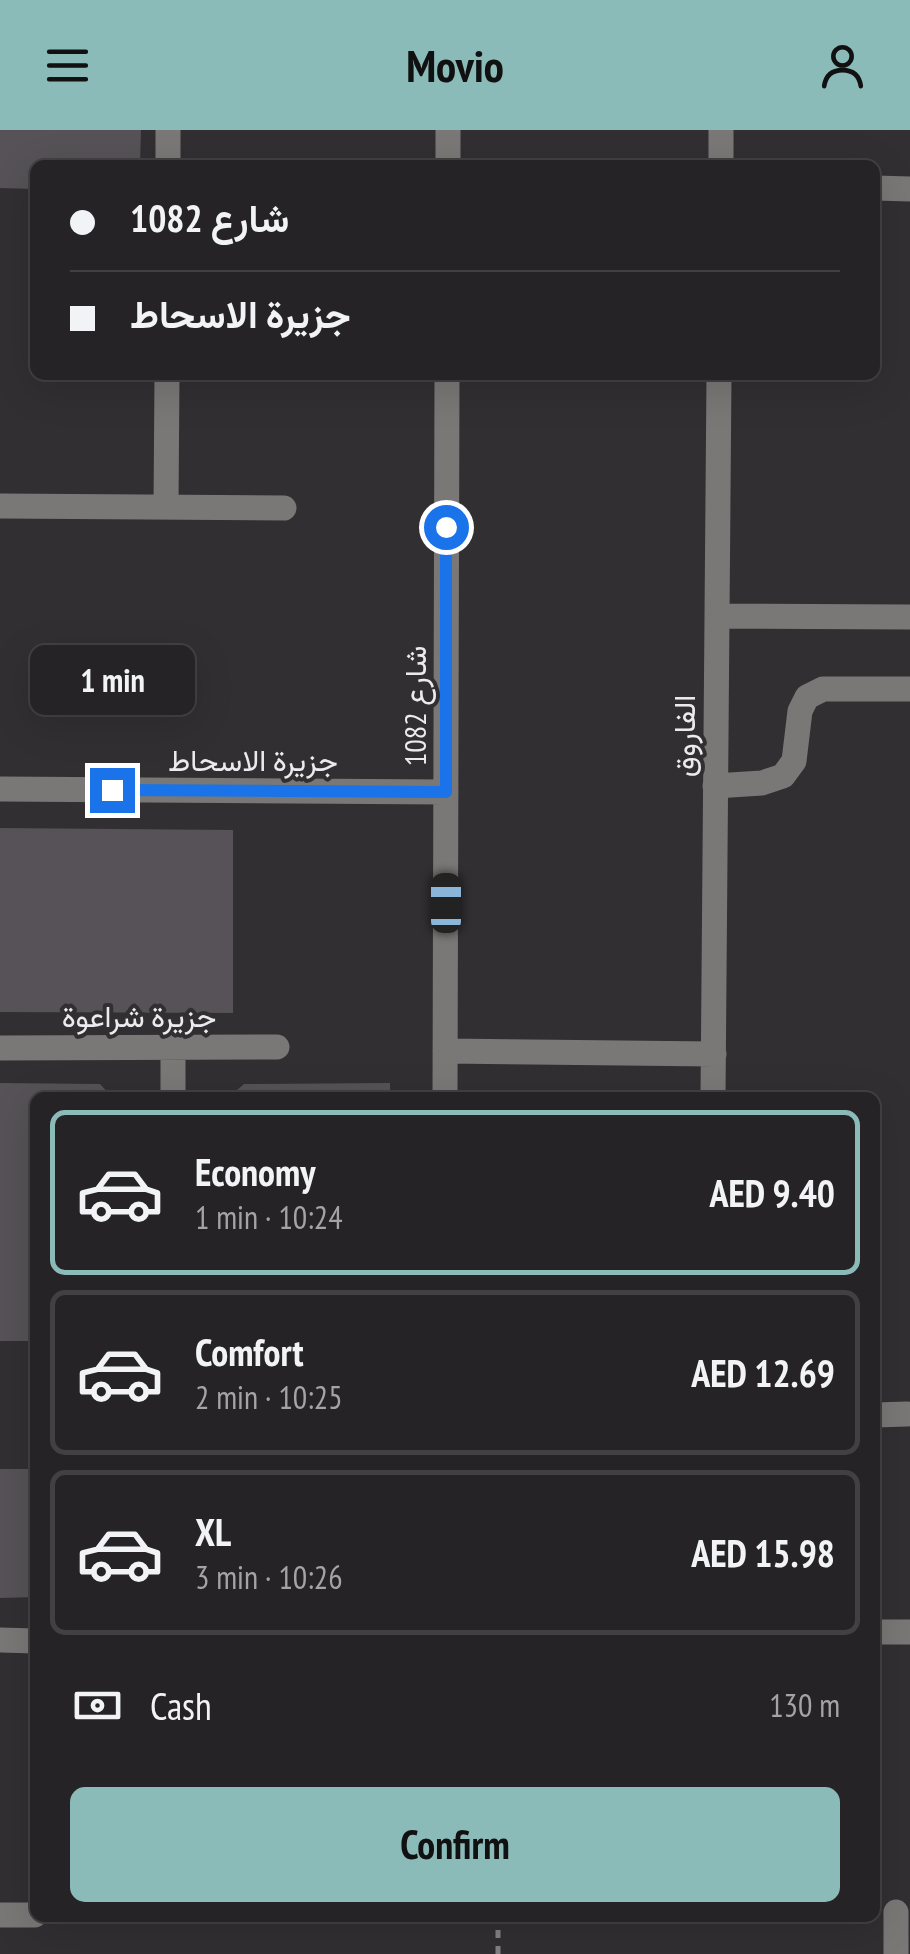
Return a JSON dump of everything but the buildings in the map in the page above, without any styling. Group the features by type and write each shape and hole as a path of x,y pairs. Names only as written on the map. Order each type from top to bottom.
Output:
{"street":[{"path":"168,130 168,160"},
{"path":"448,130 448,160"},
{"path":"720,160 721,130"},
{"path":"880,188 910,189"},
{"path":"166,507 167,380"},
{"name":"شارع 1082","path":"445,1092 447,380"},
{"name":"الفاروق","path":"713,1092 719,380"},
{"path":"0,506 284,508"},
{"path":"717,616 910,617"},
{"path":"716,786 762,783 782,776 794,761 800,711 807,697 823,688 910,688"},
{"name":"جزيرة الاسحاط","path":"0,789 446,792"},
{"name":"جزيرة شراعوة","path":"0,1048 277,1048"},
{"path":"173,1048 173,1092"},
{"path":"445,1051 714,1054"},
{"path":"880,1415 907,1414"},
{"path":"880,1632 910,1632"},
{"path":"0,1640 30,1640"},
{"path":"894,1912 896,1954"},
{"path":"0,1916 30,1915"}],"path":[{"path":"498,1922 498,1954"}],"route":[{"path":"112,790 446,792 446,527"}]}
